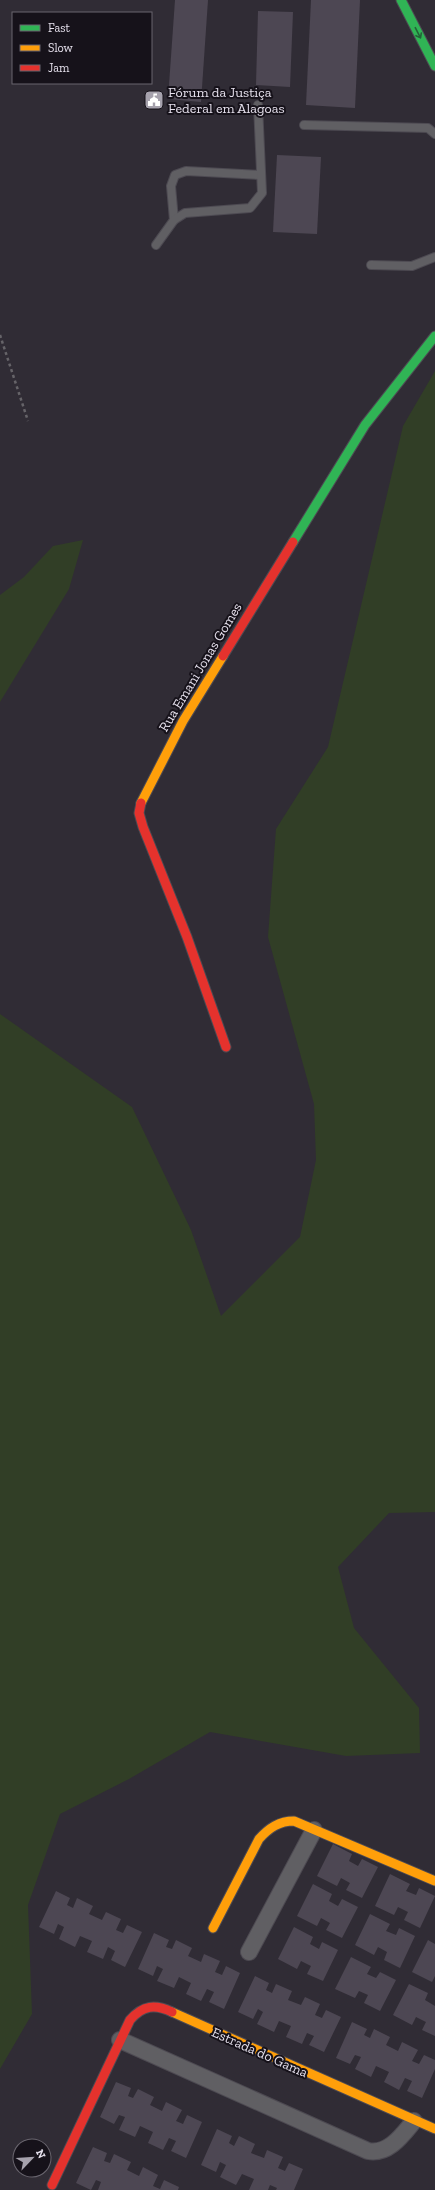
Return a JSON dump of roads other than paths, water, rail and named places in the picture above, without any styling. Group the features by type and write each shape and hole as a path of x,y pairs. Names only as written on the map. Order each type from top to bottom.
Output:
{"street":[{"path":"401,0 435,66"},
{"name":"Rua Emani Jonas Gomes","path":"226,1047 187,937 143,827 139,813 141,800 183,721 365,425 435,336"},
{"path":"213,1928 259,1839 268,1828 285,1820 294,1821 435,1881"},
{"path":"249,1952 314,1830"},
{"name":"Estrada do Gama","path":"52,2185 120,2040 135,2014 149,2005 159,2006 414,2121 435,2129"},
{"path":"120,2040 368,2151 380,2151 390,2146 414,2121"}],"lane":[{"path":"156,245 174,220 185,213 250,208 262,192 258,105"},
{"path":"304,125 428,128 435,134"},
{"path":"174,220 171,186 175,175 186,171 261,175"},
{"path":"371,265 412,266 435,257"}],"place":[{"name":"Fórum da Justiça Federal em Alagoas","path":"154,100"}]}
